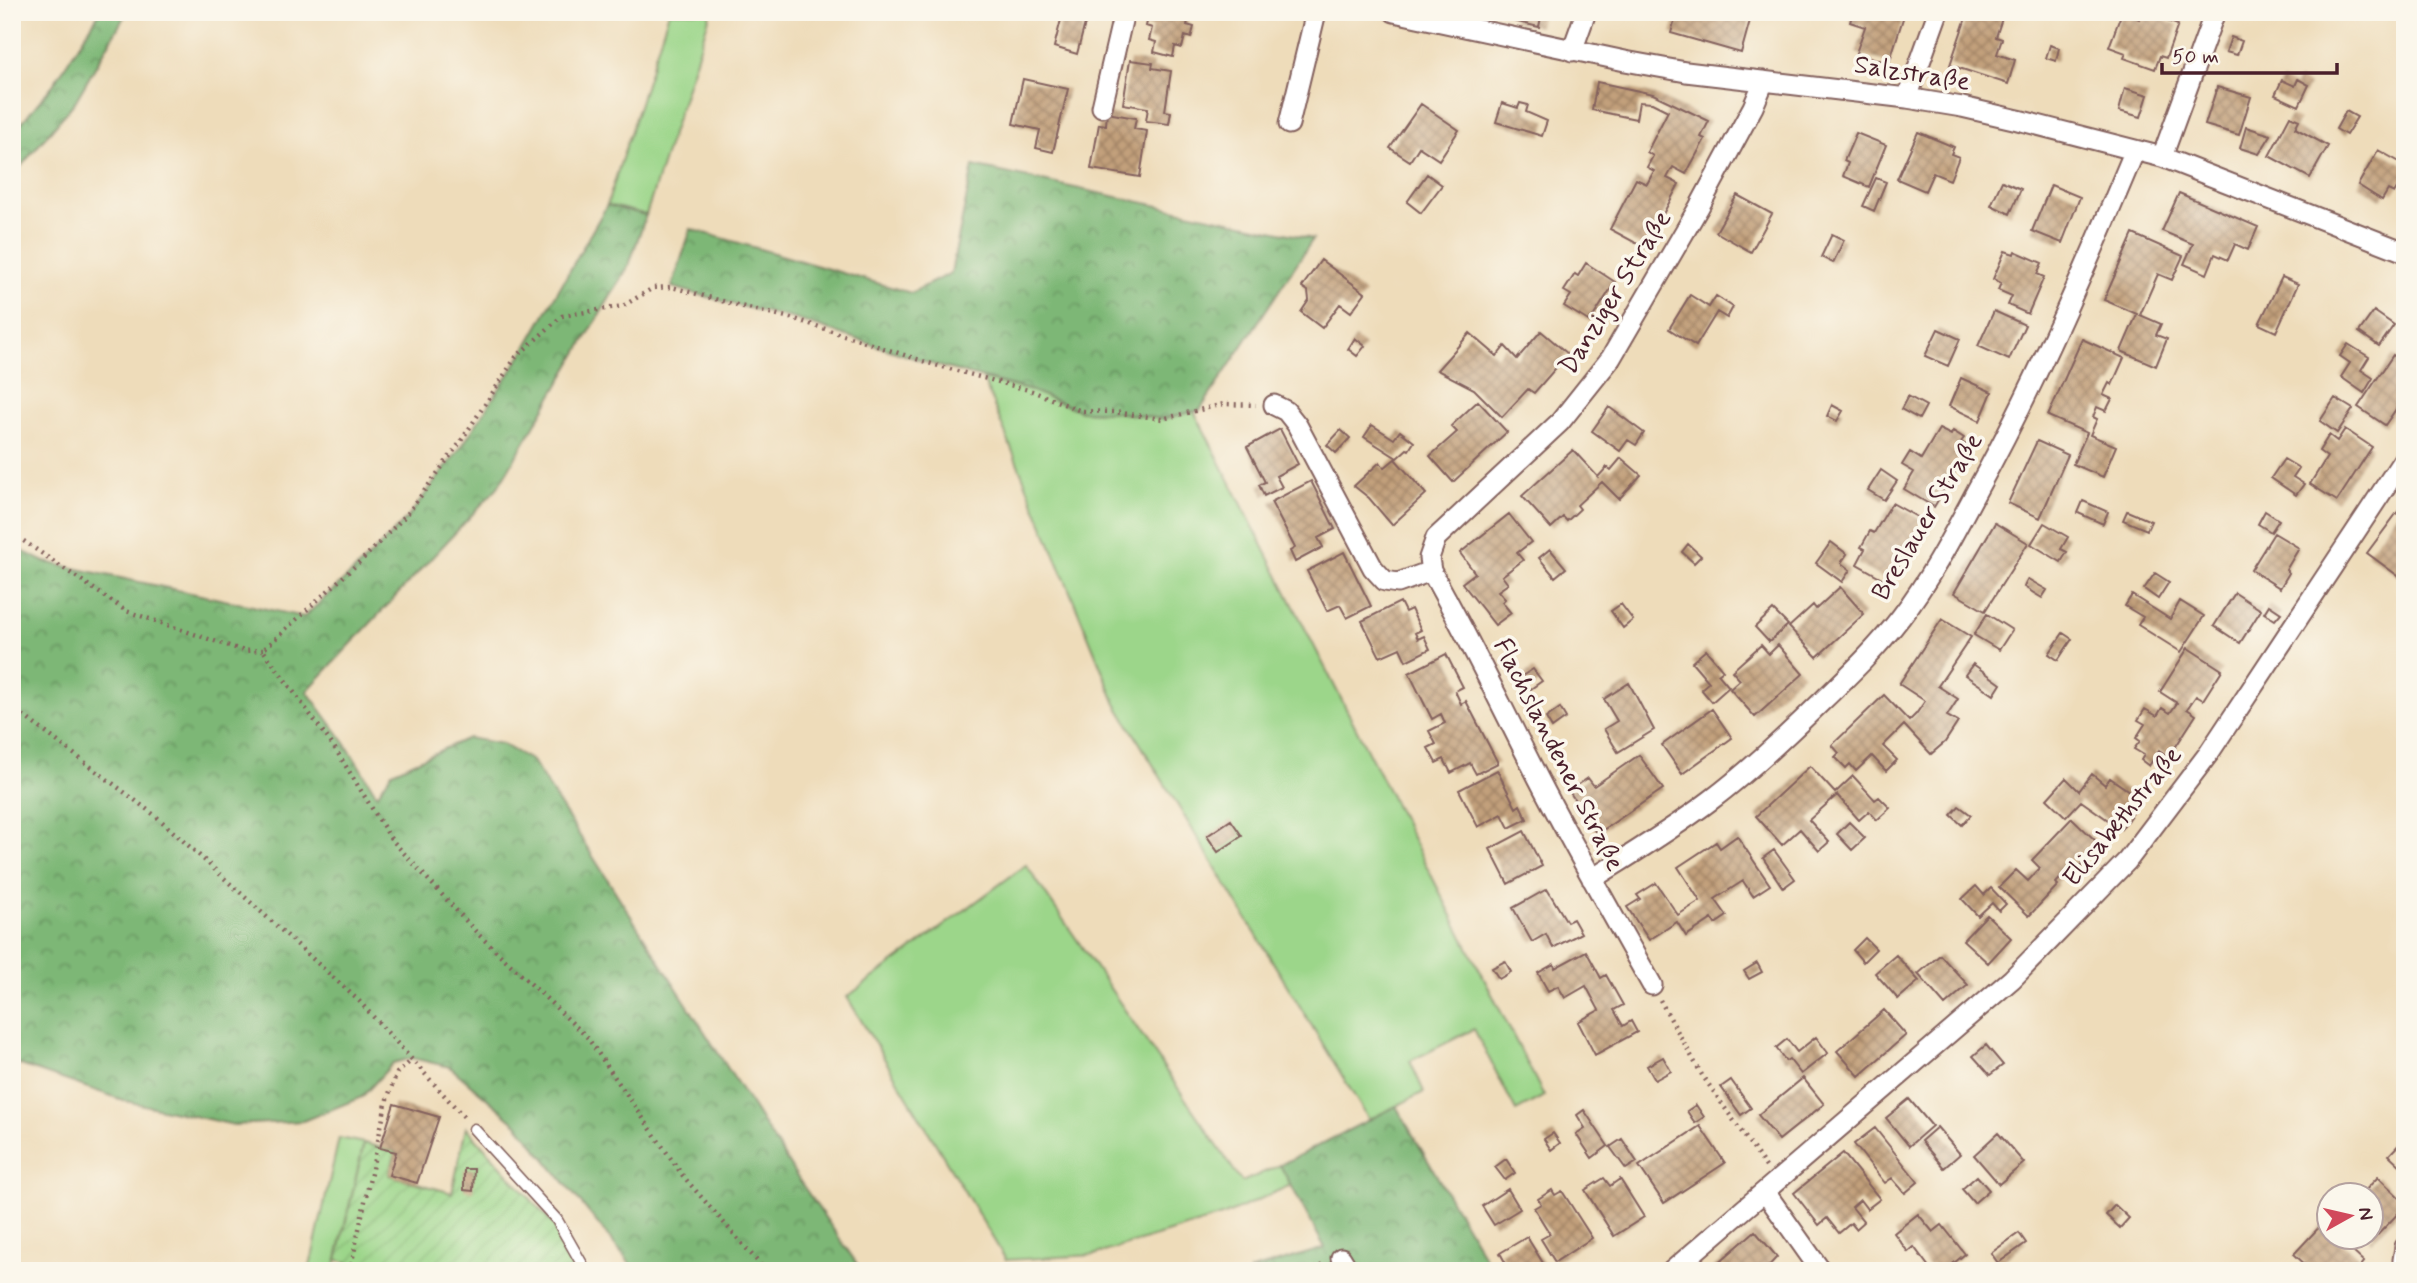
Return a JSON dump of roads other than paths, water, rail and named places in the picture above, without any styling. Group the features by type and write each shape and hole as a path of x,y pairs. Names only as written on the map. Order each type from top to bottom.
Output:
{"street":[{"path":"1101,107 1124,12"},
{"path":"1289,124 1316,12"},
{"name":"Salzstraße","path":"1394,12 1572,51 1686,72 1907,98 2018,120 2162,157 2405,253"},
{"path":"1572,51 1586,12"},
{"path":"1907,98 1938,12"},
{"path":"2162,157 2215,12"},
{"name":"Danziger Straße","path":"1431,571 1429,558 1436,538 1560,422 1611,358 1693,219 1764,82"},
{"name":"Breslauer Straße","path":"1592,879 1661,836 1721,792 1779,743 1872,651 1901,616 1935,565 2008,433 2104,225 2135,150"},
{"path":"1274,405 1286,411 1297,425 1373,568 1385,581 1398,583 1431,571"},
{"name":"Elisabethstraße","path":"1672,1271 2012,979 2127,861 2209,752 2405,457"},
{"name":"Flachslandener Straße","path":"1431,571 1592,879 1652,985"},
{"path":"1774,1184 1821,1271"},
{"path":"2405,1247 2405,1264"}],"lane":[{"path":"474,1129 558,1220 586,1271"}]}
